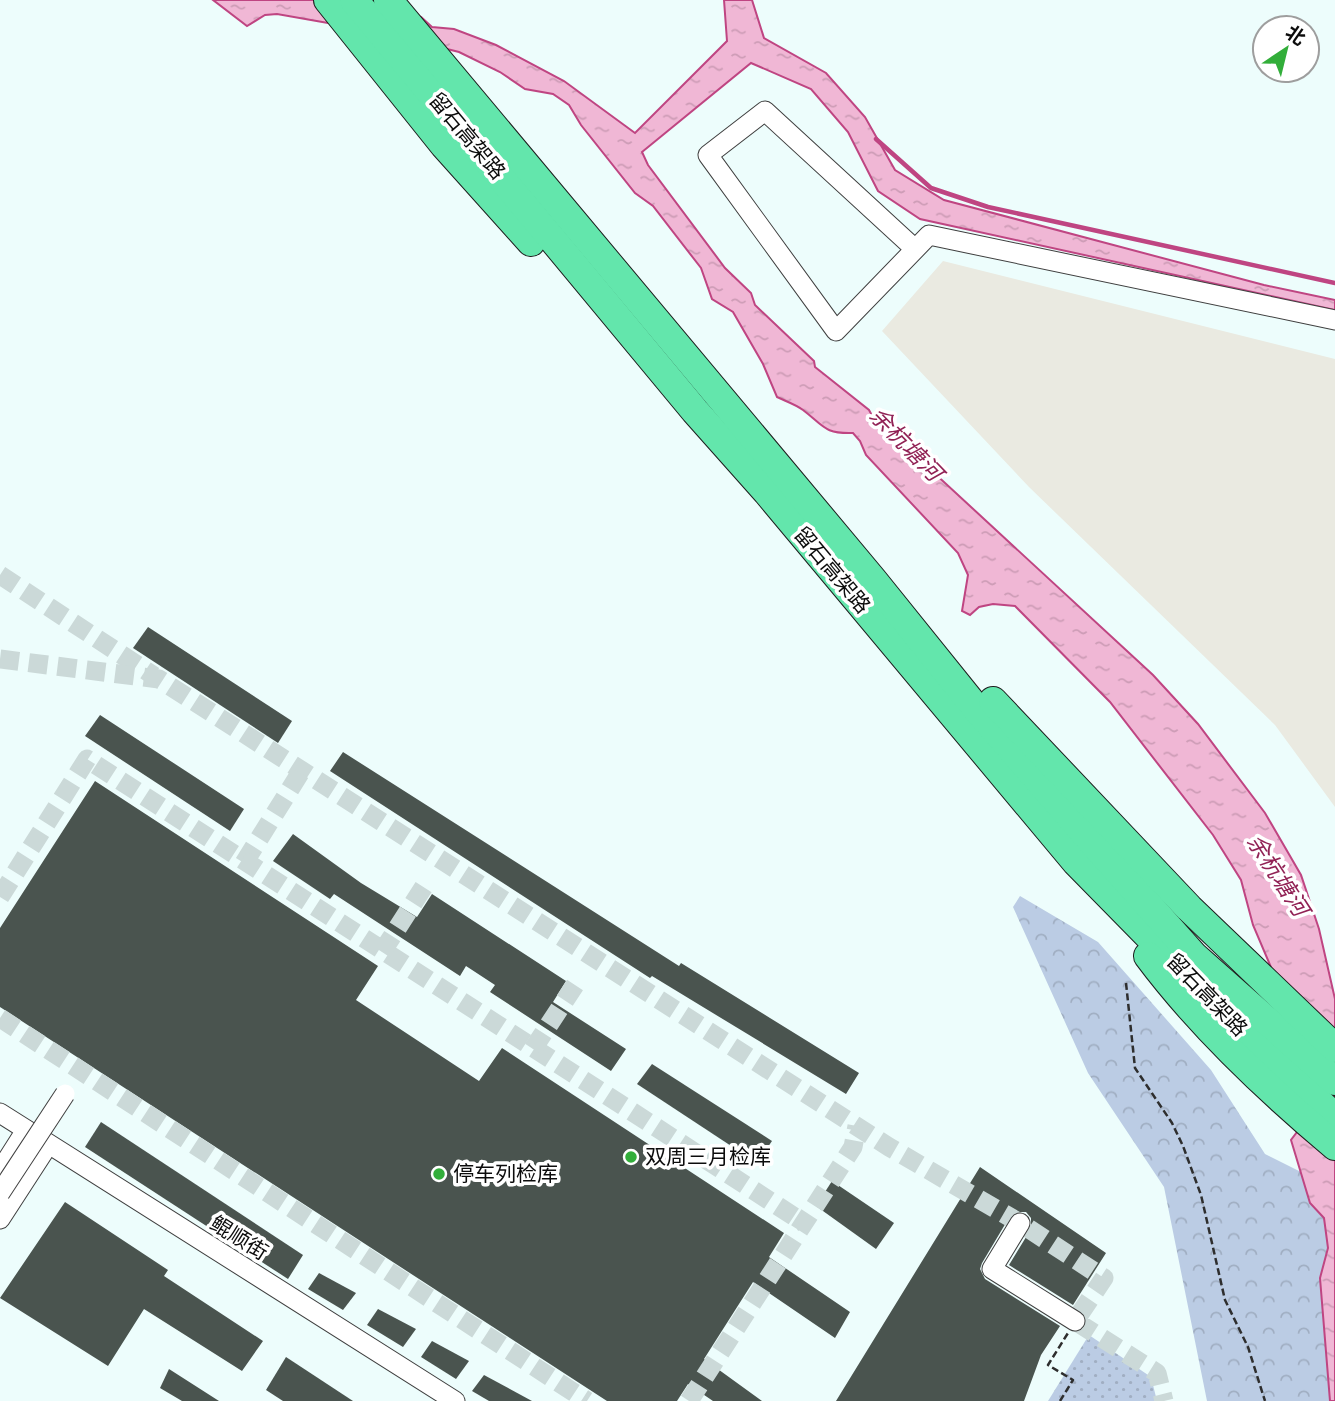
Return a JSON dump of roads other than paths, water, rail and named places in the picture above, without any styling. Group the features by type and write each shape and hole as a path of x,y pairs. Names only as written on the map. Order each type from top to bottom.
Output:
{"highway":[{"path":"328,0 444,145 560,274 695,411"},
{"name":"留石高架路","path":"354,0 695,411 767,492 1076,862 1256,1045 1335,1117"},
{"name":"留石高架路","path":"388,0 873,580 976,708 1194,956 1335,1081"},
{"path":"413,0 607,236 722,399"},
{"path":"873,580 998,706 1189,908 1335,1048"},
{"path":"1076,862 1178,997 1280,1100 1335,1146"}],"street":[{"path":"915,249 765,111 708,155 836,331 929,235 1335,320"},
{"path":"0,1193 65,1094"},
{"name":"鲲顺街","path":"0,1113 455,1401"},
{"path":"0,1171 26,1130"},
{"path":"0,1219 48,1145"},
{"path":"1020,1223 992,1269 1075,1321"}],"water":[{"name":"余杭塘河","path":"213,0 351,0 421,17 432,27 454,29 496,45 564,81 635,133 727,41 724,0 752,0 764,38 826,73 865,117 895,170 944,200 1264,285 1335,300 1335,310 920,219 878,191 848,132 811,89 751,63 642,152 648,165 725,268 751,293 755,305 814,361 815,367 869,410 876,423 892,434 1153,675 1198,724 1265,813 1301,875 1319,929 1335,999 1335,1401 1330,1401 1320,1278 1328,1248 1324,1218 1310,1203 1291,1140 1306,1120 1276,979 1253,925 1241,880 1213,835 1110,702 1015,606 993,604 979,607 970,615 962,611 968,575 958,553 866,455 853,433 830,430 800,408 777,397 763,364 733,312 712,299 701,268 653,206 635,193 581,125 569,105 553,94 525,89 500,72 459,52 379,32 277,14 265,15 247,26"}],"waterway":[{"path":"876,139 931,188 988,207 1335,283"}],"tunnel":[{"path":"0,575 154,676"},
{"path":"0,659 159,679 889,1147 1020,1223 1104,1278 1075,1321 1157,1373 1164,1401"},
{"path":"0,897 87,759 804,1223"},
{"path":"244,863 302,770"},
{"path":"382,952 425,885"},
{"path":"533,1049 575,985"},
{"path":"0,1018 587,1401"},
{"path":"689,1401 853,1147 857,1126"}],"place":[{"name":"双周三月检库","path":"631,1157"},
{"name":"停车列检库","path":"439,1174"}]}
